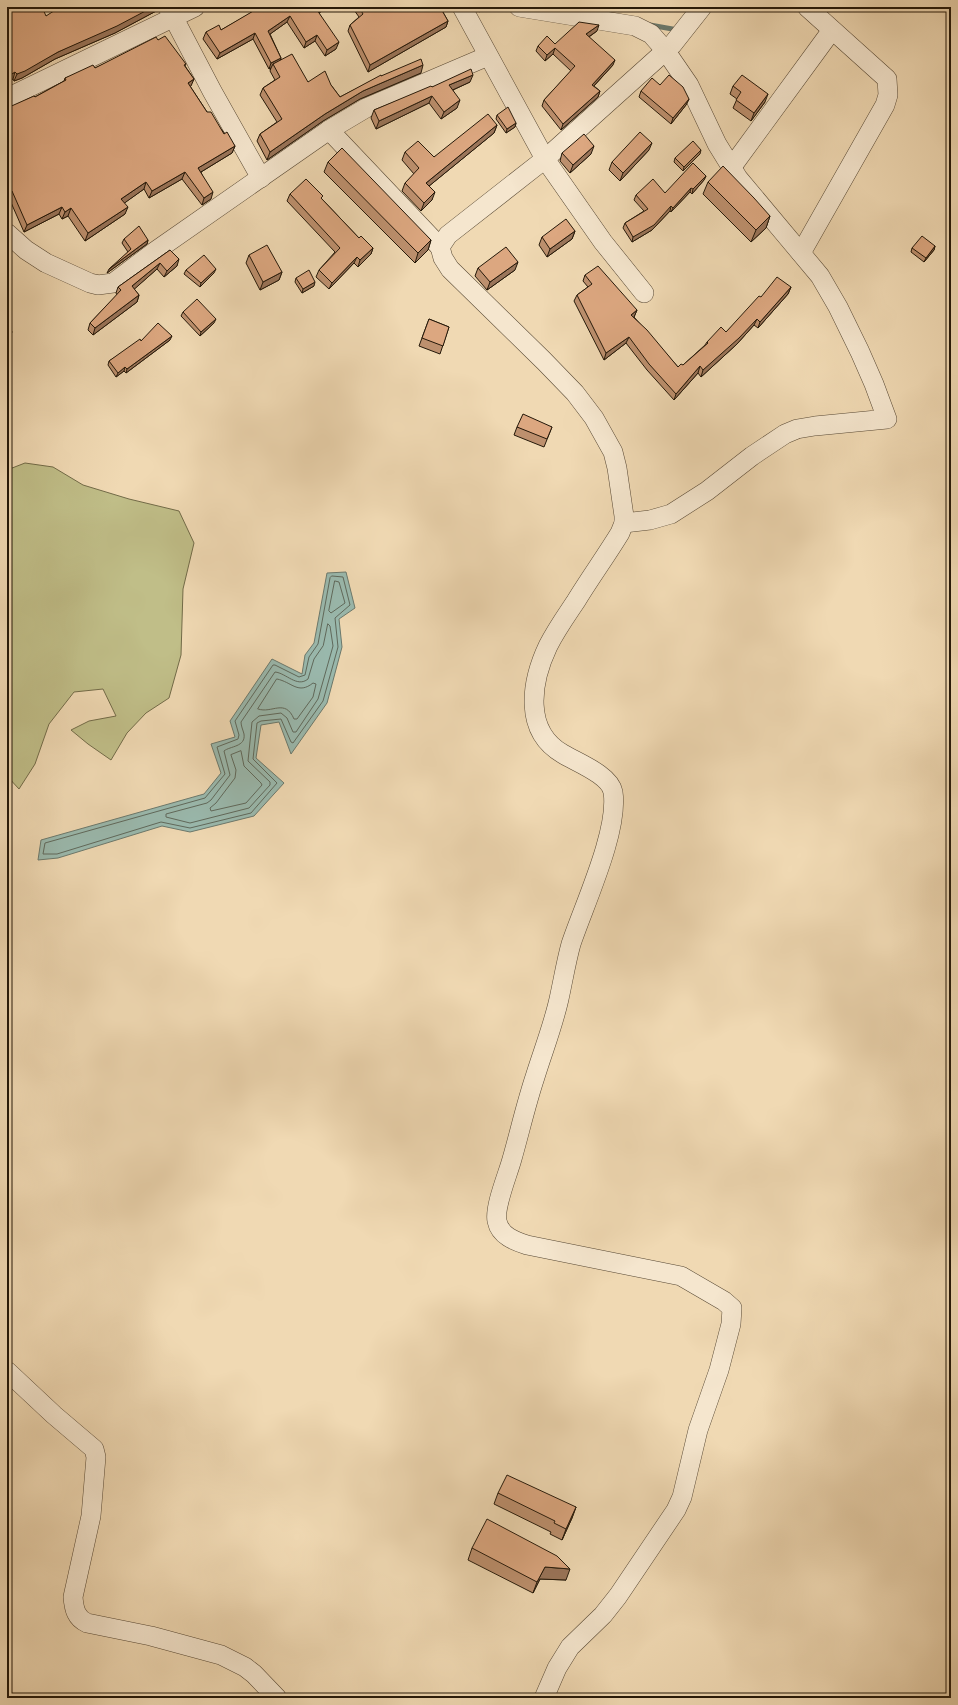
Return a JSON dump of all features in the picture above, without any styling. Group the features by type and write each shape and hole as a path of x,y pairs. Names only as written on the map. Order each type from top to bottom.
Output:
{"street":[{"path":"7,98 171,12 195,7"},
{"path":"462,7 545,159 603,242 644,293"},
{"path":"519,7 634,26 651,34 665,50 689,85 717,144 731,168 820,276 838,306 874,384 887,420 797,429 785,434 752,456 707,491 671,514 650,520 624,523"},
{"path":"440,247 448,235 456,228 545,159 672,45 702,7"},
{"path":"801,254 884,105 888,95 887,79 807,7"},
{"path":"171,12 212,91 261,178"},
{"path":"731,168 832,30"},
{"path":"7,233 26,250 46,263 90,283 98,285 113,283 154,252 329,130 366,108 488,56"},
{"path":"329,130 440,247 443,258 450,269 575,393 594,418 604,435 616,463 624,509 624,523 558,628 541,665 536,682 535,711 536,722 540,732 552,747 610,783 614,796 613,811 603,852 566,962 551,1031 529,1095 500,1197 497,1220 501,1231 505,1235 527,1245 684,1278 728,1304 732,1308 732,1315 719,1370 698,1430 682,1497 676,1510 618,1596 602,1615 570,1647 557,1668 544,1698"},
{"path":"7,1371 54,1415 89,1443 94,1449 96,1457 91,1516 73,1597 78,1616 87,1623 151,1636 221,1654 245,1667 254,1674 277,1698"}],"shaded area":[{"path":"25,463 53,467 83,485 129,499 179,511 194,543 183,589 181,655 169,698 146,713 127,733 111,760 71,730 89,721 116,716 103,689 74,692 49,724 35,764 19,789 7,776 7,470"}],"water":[{"path":"346,572 355,608 339,619 342,647 327,703 291,754 279,722 261,725 256,758 284,783 254,816 190,832 162,826 58,858 38,860 41,840 204,794 221,773 211,744 235,737 230,721 272,659 302,674 305,655 314,643 327,573"}],"building":[{"path":"7,7 42,7 46,16 60,7 153,7 117,26 58,52 25,71 17,74 15,72 7,77"},
{"path":"253,7 321,7 317,10 339,42 327,50 317,35 306,42 290,16 268,31 281,58 271,63 255,33 220,53 206,32 219,25 221,30 255,10"},
{"path":"359,7 440,7 448,21 370,65 350,25 363,14"},
{"path":"579,22 599,25 586,34 615,60 592,85 600,91 563,124 544,100 575,66 555,48 547,55 538,46 547,36 555,44"},
{"path":"165,36 186,64 184,65 194,79 188,83 207,112 211,112 224,134 227,132 235,146 198,168 213,192 204,198 185,172 152,191 146,182 121,199 128,207 88,233 71,208 65,212 62,207 27,225 12,191 7,194 7,108 34,96 35,97 66,80 65,78 93,65 95,68 156,37 158,40"},
{"path":"292,54 308,82 325,71 331,85 340,97 381,75 421,59 423,65 363,91 325,114 270,152 260,134 282,119 263,88 280,77 273,64"},
{"path":"471,69 473,75 449,85 460,100 444,112 432,96 379,121 374,110 431,86 432,87"},
{"path":"669,75 683,87 689,99 673,118 641,91 652,78 660,85"},
{"path":"742,75 768,94 754,113 736,100 741,92 733,86"},
{"path":"508,107 516,123 507,129 497,115"},
{"path":"488,114 497,125 426,183 435,192 424,203 405,183 419,168 405,152 418,141 434,157"},
{"path":"640,132 652,143 623,173 612,162"},
{"path":"584,134 594,146 573,165 562,153"},
{"path":"693,141 701,150 684,167 675,158"},
{"path":"342,148 431,240 418,253 328,162"},
{"path":"693,163 706,176 693,189 691,188 673,208 671,206 654,225 633,237 625,223 648,209 636,195 653,179 665,193"},
{"path":"723,166 770,216 756,230 708,182"},
{"path":"306,179 323,196 321,198 359,238 361,236 373,248 360,260 357,257 332,283 319,270 340,248 290,194"},
{"path":"566,219 575,231 550,249 542,237"},
{"path":"139,226 148,240 109,269 131,249 124,239"},
{"path":"922,236 935,246 926,258 912,248"},
{"path":"267,245 282,272 263,282 249,255"},
{"path":"506,247 518,262 490,282 478,268"},
{"path":"170,250 179,259 167,271 160,263 132,286 139,295 95,328 90,323 121,290 118,287"},
{"path":"204,255 216,269 201,283 186,270"},
{"path":"598,266 637,310 631,315 647,330 678,367 681,364 683,365 708,343 707,342 721,327 726,332 759,296 761,297 777,277 791,287 760,322 757,319 739,338 703,370 700,366 676,394 649,364 629,337 606,353 577,295 592,284 585,275"},
{"path":"309,270 315,282 303,289 296,278"},
{"path":"197,299 216,319 201,332 183,312"},
{"path":"7,318 12,332 7,334"},
{"path":"429,319 449,327 443,346 422,338"},
{"path":"158,323 172,336 127,369 125,367 118,373 109,361 140,339 141,341"},
{"path":"523,414 552,427 547,439 517,427"},
{"path":"507,1475 576,1507 566,1529 554,1523 555,1521 498,1493"},
{"path":"487,1519 557,1556 570,1569 545,1567 537,1582 472,1548"}],"waterway":[{"path":"650,25 678,30"}]}
